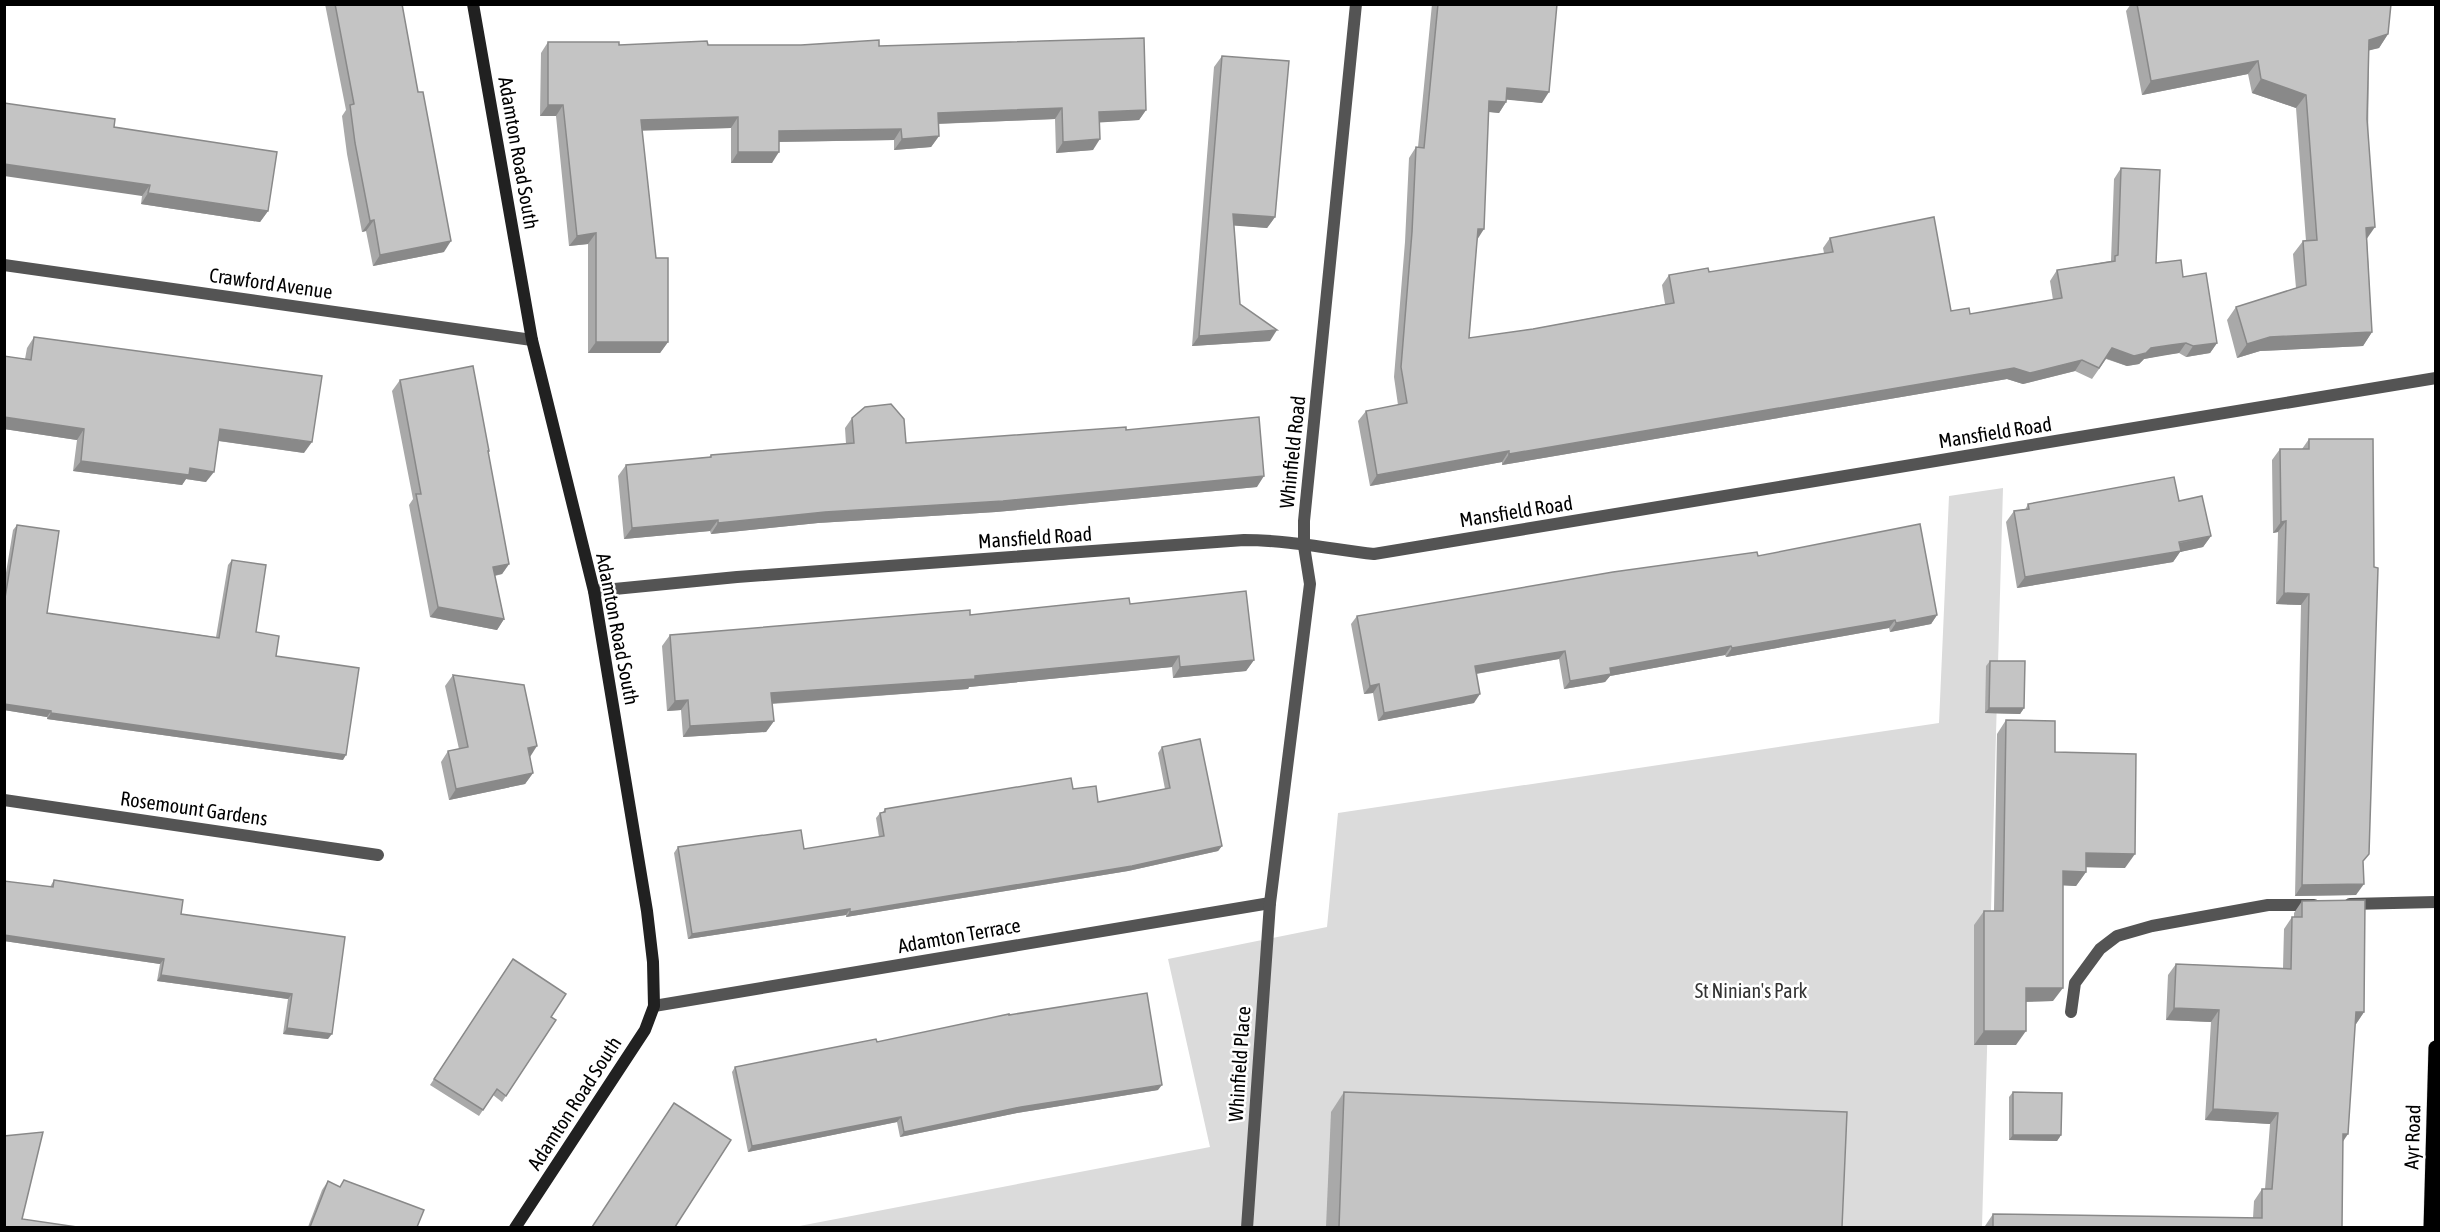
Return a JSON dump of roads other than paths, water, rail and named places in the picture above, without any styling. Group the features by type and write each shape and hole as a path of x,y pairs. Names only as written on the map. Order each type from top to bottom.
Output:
{"main road":[{"name":"Ayr Road","path":"2431,1227 2436,1048"}],"street":[{"name":"Adamton Road South","path":"473,4 532,340 594,591 647,911 655,986 654,1006 645,1030 515,1227"},
{"name":"Whinfield Road","path":"1270,903 1310,584 1304,546 1304,521 1356,4"},
{"name":"Crawford Avenue","path":"4,265 532,340"},
{"name":"Mansfield Road","path":"594,591 737,577 1244,540 1276,540 1304,546 1374,554 2436,378"},
{"name":"Rosemount Gardens","path":"4,800 378,855"},
{"path":"2071,1012 2075,983 2100,949 2117,936 2152,926 2268,905 2436,902"},
{"name":"Adamton Terrace","path":"654,1006 1270,903"},
{"name":"Whinfield Place","path":"1247,1227 1270,903"}],"park label":[{"name":"St Ninian's Park","path":"1751,990"}]}
